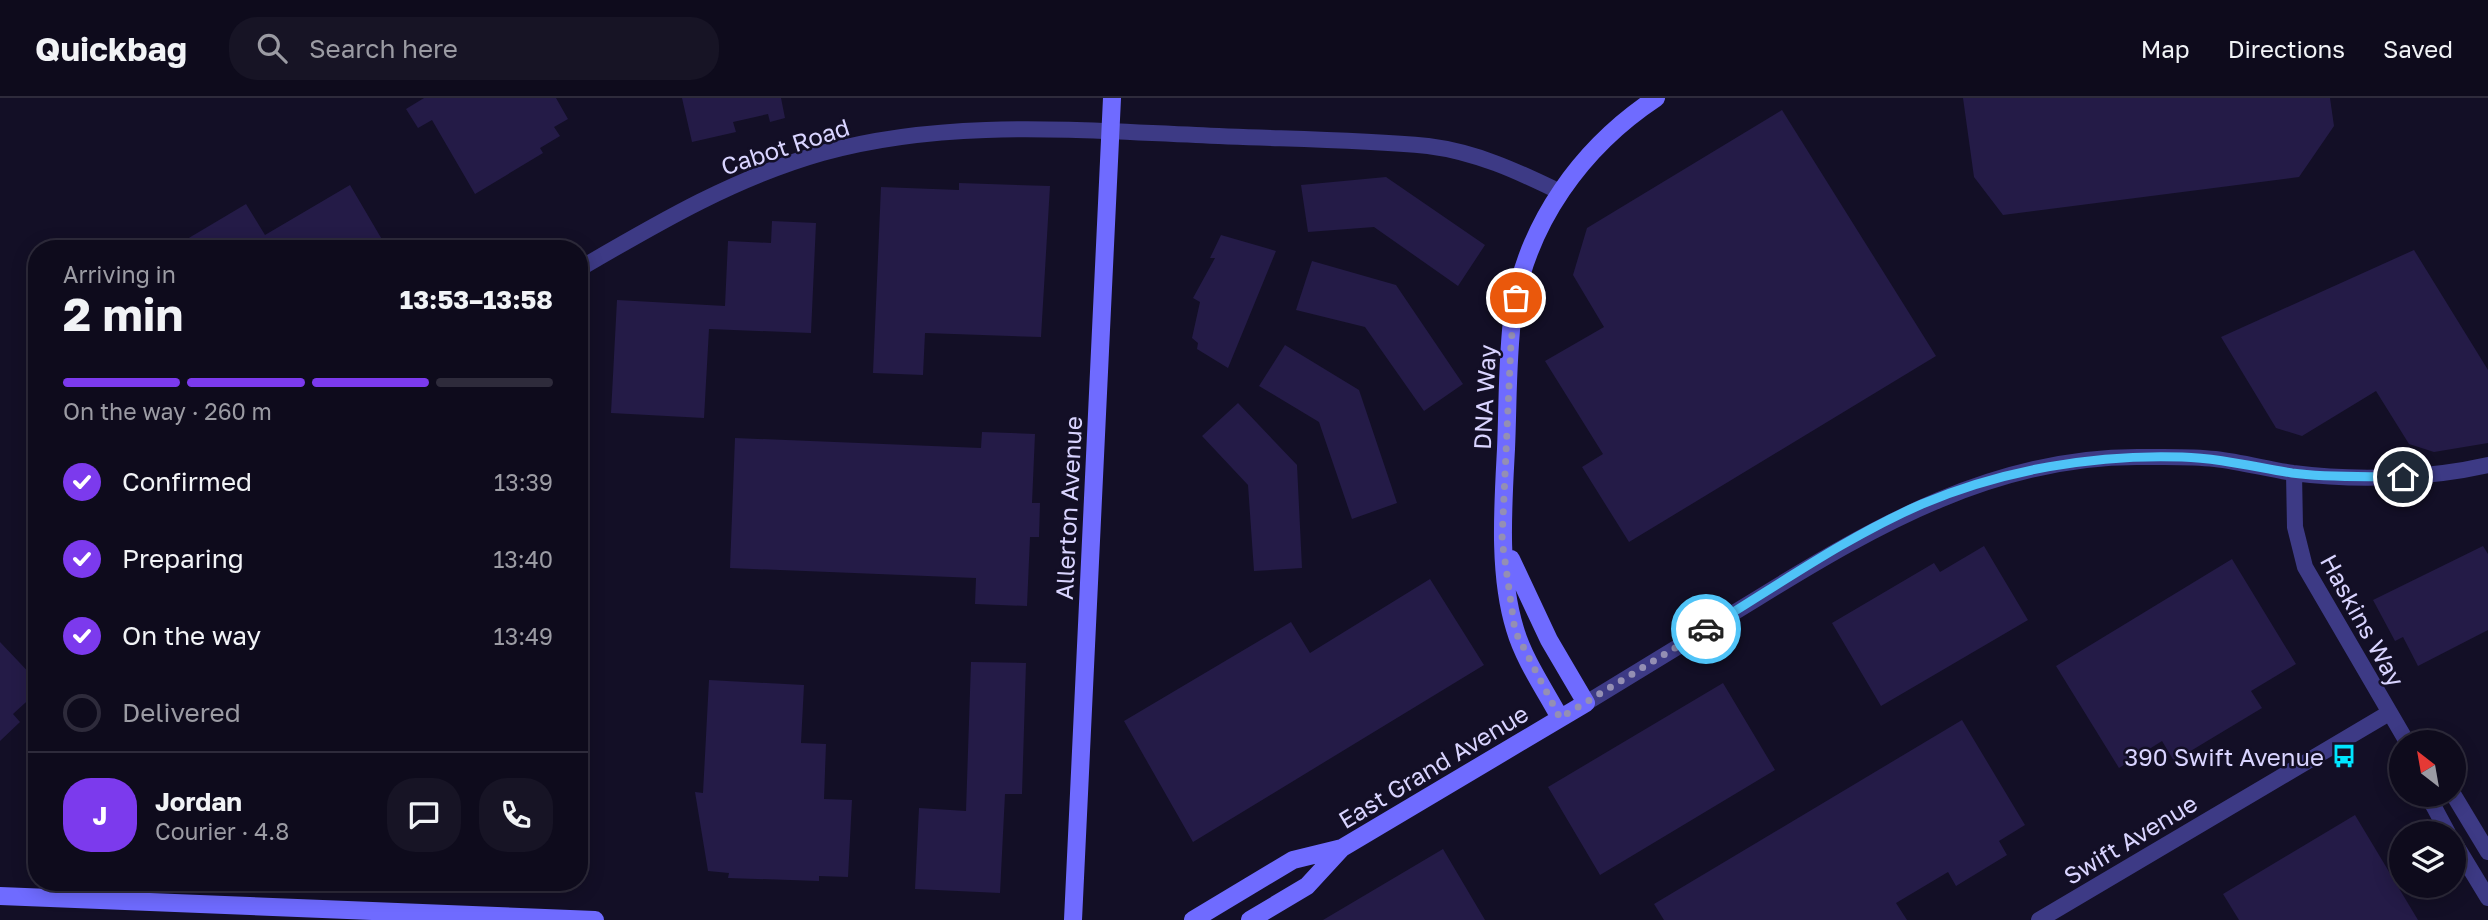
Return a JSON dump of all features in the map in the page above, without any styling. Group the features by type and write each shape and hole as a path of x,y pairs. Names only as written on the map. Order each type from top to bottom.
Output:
{"main road":[{"name":"Allerton Avenue","path":"1073,920 1112,98"},
{"name":"DNA Way","path":"1560,718 1515,631 1502,540 1513,313 1530,251 1560,192 1597,144 1656,98"},
{"name":"DNA Way","path":"1502,540 1544,631 1586,703"},
{"name":"East Grand Avenue","path":"1193,920 1293,860 1342,848 1586,703"},
{"name":"East Grand Avenue","path":"1250,920 1307,887 1342,848"},
{"path":"0,896 594,920"}],"street":[{"name":"Cabot Road","path":"588,264 711,195 780,166 864,143 950,131 1032,128 1438,148 1503,164 1560,192"},
{"name":"East Grand Avenue","path":"1586,703 1857,538 1923,504 1958,491 2052,467 2141,457 2216,459 2294,473 2403,477 2488,465"},
{"name":"Haskins Way","path":"2294,473 2294,517 2305,567 2400,730"},
{"name":"Swift Avenue","path":"2039,920 2389,713"},
{"path":"2460,807 2488,852"},
{"path":"2466,862 2488,898"}],"building":[{"path":"424,98 556,98 568,119 554,127 560,136 540,148 543,153 475,194 432,120 418,128 406,109"},
{"path":"682,98 781,98 785,118 770,122 768,114 733,122 736,132 692,142"},
{"path":"1963,98 2330,98 2334,126 2299,177 2003,215 1974,177"},
{"path":"1782,110 1936,356 1629,542 1582,467 1603,454 1545,361 1604,327 1573,275 1587,228"},
{"path":"1386,177 1485,245 1458,286 1374,227 1308,232 1301,185"},
{"path":"959,183 1050,186 1041,337 925,333 923,375 873,373 881,187 959,190"},
{"path":"350,185 382,240 185,240 246,204 265,235"},
{"path":"772,221 816,223 811,333 709,329 704,418 611,413 617,300 725,306 728,241 771,243"},
{"path":"1221,235 1276,251 1228,368 1197,349 1198,343 1192,338 1200,302 1193,298 1215,258 1210,258"},
{"path":"2414,250 2488,370 2488,443 2434,452 2409,444 2376,391 2302,436 2276,428 2221,337"},
{"path":"1312,261 1396,285 1463,384 1424,411 1365,327 1296,310"},
{"path":"1285,345 1359,390 1397,503 1352,519 1319,422 1259,386"},
{"path":"1238,403 1297,465 1302,568 1254,571 1248,485 1202,436"},
{"path":"982,432 1035,434 1032,503 1040,503 1039,537 1030,537 1027,606 975,604 976,578 730,568 735,438 981,448"},
{"path":"1984,546 2028,620 1881,706 1832,623 1934,563 1940,572"},
{"path":"2483,546 2488,554 2488,630 2418,666 2403,637 2395,641 2373,600"},
{"path":"2232,559 2296,664 2251,691 2262,708 2174,761 2162,741 2119,768 2056,666"},
{"path":"1430,579 1484,665 1193,842 1124,721 1291,622 1310,653"},
{"path":"0,642 28,672 28,700 13,714 20,722 0,741"},
{"path":"971,662 1026,663 1022,794 1005,794 1000,893 915,889 919,808 966,811"},
{"path":"709,680 804,685 801,743 826,744 824,799 852,800 848,877 819,876 819,881 728,878 729,873 708,871 695,792 703,793"},
{"path":"1723,683 1775,770 1600,875 1548,787"},
{"path":"1962,720 2025,825 1999,841 2007,855 1956,886 1948,872 1896,903 1907,920 1664,920 1654,904"},
{"path":"2355,815 2389,872 2389,898 2405,898 2418,920 2239,920 2223,894"},
{"path":"1443,849 1485,920 1323,920"}],"way so far":[{"path":"1516,298 1511,343 1502,540 1515,631 1560,718 1706,629"}],"place":[{"name":"390 Swift Avenue","path":"2344,756"}],"route":[{"path":"1706,629 1888,521 1958,491 2027,472 2101,460 2179,457 2216,459 2294,473 2403,477"}]}
